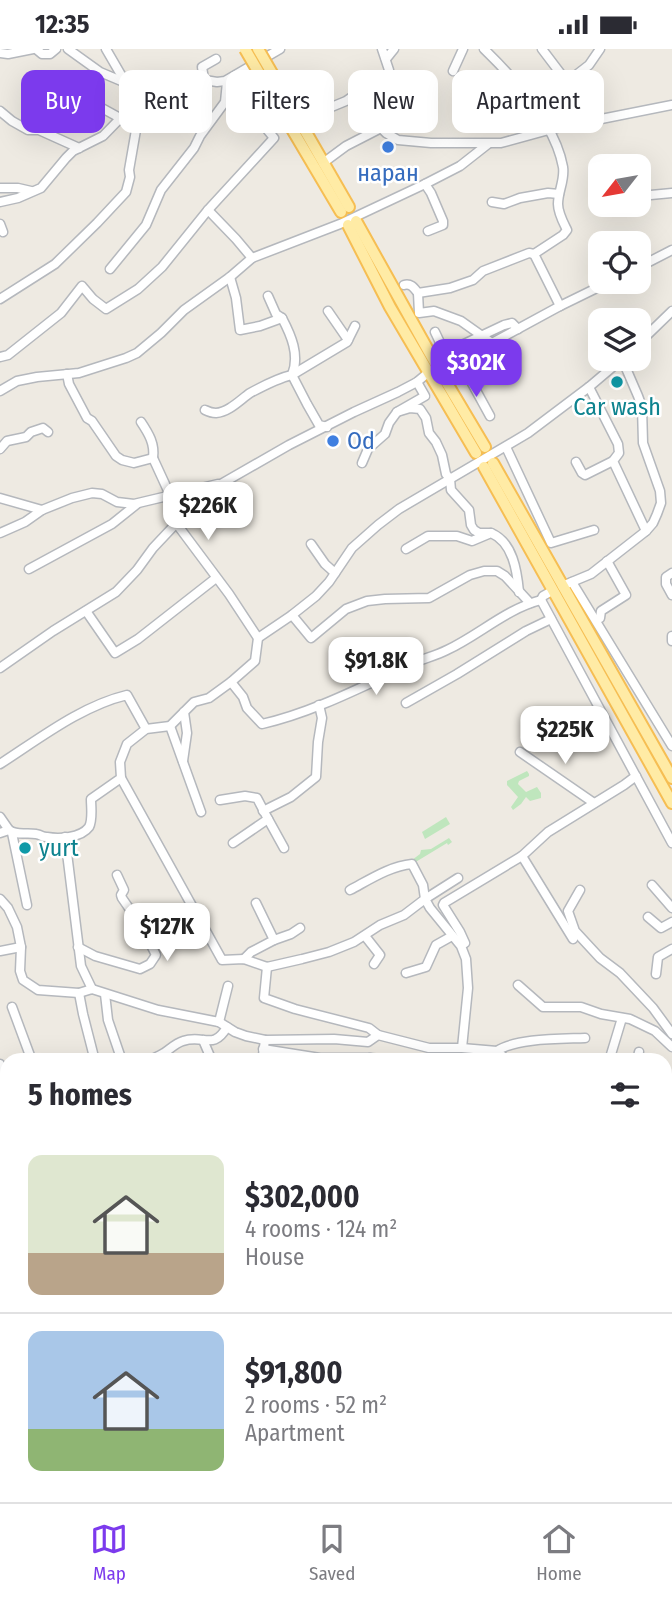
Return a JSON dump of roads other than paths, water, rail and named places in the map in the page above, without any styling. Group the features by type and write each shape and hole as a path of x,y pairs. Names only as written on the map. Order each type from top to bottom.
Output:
{"main road":[{"path":"245,49 260,70"},
{"path":"258,49 267,70"},
{"path":"300,133 345,210 323,163 303,133"},
{"path":"352,223 390,307 434,370 481,450"},
{"path":"489,465 562,586 672,779"},
{"path":"562,586 672,803"}],"street":[{"path":"0,53 35,49 42,54 50,54 56,49"},
{"path":"68,49 100,72 119,80"},
{"path":"106,49 119,73"},
{"path":"248,70 280,49"},
{"path":"382,49 389,70"},
{"path":"386,59 394,49"},
{"path":"453,70 463,49"},
{"path":"484,49 505,70"},
{"path":"542,49 558,70"},
{"path":"583,70 600,49"},
{"path":"202,70 202,67 216,59"},
{"path":"110,269 146,225 161,190 225,102 226,92"},
{"path":"604,118 672,105"},
{"path":"0,111 28,130 39,130 79,148"},
{"path":"0,202 41,188 66,158 103,136 119,119"},
{"path":"0,299 55,264 127,192 135,133"},
{"path":"1,354 8,355 52,321 82,286 106,309 138,289 162,267 274,138 270,133"},
{"path":"323,163 346,146 371,133"},
{"path":"387,133 405,141 488,144 539,133"},
{"path":"418,293 450,288 472,280 483,271 529,253 534,254 563,235 567,230 558,207 564,175 551,133"},
{"path":"0,391 17,381 79,373 106,366 137,353 184,310 252,258 340,224 425,184 460,166 488,144"},
{"path":"425,184 443,221 443,225 428,231"},
{"path":"0,188 31,191"},
{"path":"492,202 504,204 520,198 548,193 559,194"},
{"path":"651,195 672,194"},
{"path":"208,211 252,258"},
{"path":"651,261 672,250"},
{"path":"534,254 560,306"},
{"path":"230,277 240,330 282,317"},
{"path":"404,285 411,285 418,293 419,313 434,310 461,321 492,344"},
{"path":"0,668 116,592 176,523 221,484 289,445 417,382 434,370 492,344 588,293"},
{"path":"268,296 291,336 296,365 292,375"},
{"path":"328,311 348,340"},
{"path":"651,331 672,311"},
{"path":"435,332 445,353 512,323 518,329"},
{"path":"205,410 219,413 249,394 292,375 347,342 355,326"},
{"path":"490,416 463,376 486,363 492,344"},
{"path":"258,638 316,596 352,548 378,524 528,433 608,371"},
{"path":"231,682 243,697 247,708 262,724 319,705 447,650 491,623 591,574 646,531 653,523 661,503 660,491 643,443 642,407 627,371"},
{"path":"67,374 69,384 88,418 116,456 129,463 153,459"},
{"path":"292,375 319,425 327,427"},
{"path":"362,463 368,449 385,434 397,412 425,396 417,382"},
{"path":"576,461 585,475 613,461 619,453 618,444 589,387"},
{"path":"397,412 410,408 420,409 426,418 429,433 442,455 451,490 470,510 474,530 499,537 512,555 519,592"},
{"path":"141,422 154,450 153,459 170,495"},
{"path":"0,449 7,441 26,437 40,428 48,432"},
{"path":"506,447 551,543 594,530"},
{"path":"613,461 646,531"},
{"path":"0,533 25,522 42,510 92,493 102,493 117,502 140,502 221,484"},
{"path":"0,498 42,510"},
{"path":"29,569 113,524 140,502"},
{"path":"176,523 258,638 255,661 209,698 194,702 170,726 146,729 127,744 120,762 121,778 222,960 244,959 267,967 328,951 365,936 380,925 404,915 458,878"},
{"path":"406,549 428,536 457,536 472,541 491,533"},
{"path":"311,544 335,573"},
{"path":"600,618 601,611 626,595 607,561"},
{"path":"292,615 311,638 346,609 367,601 429,598 470,575 484,571 497,571 505,576 530,603"},
{"path":"672,573 666,577 666,584 672,595"},
{"path":"86,611 115,653 138,639 216,578"},
{"path":"562,586 672,746"},
{"path":"541,600 672,843"},
{"path":"407,703 526,631 551,619"},
{"path":"0,764 47,732 112,699 127,695 146,729"},
{"path":"263,810 291,797 316,777 321,718 319,705"},
{"path":"183,762 187,733 184,712"},
{"path":"170,726 201,812"},
{"path":"520,752 594,803"},
{"path":"466,943 444,903 522,856 548,832 636,775"},
{"path":"7,832 37,834 45,838 77,835 86,831 91,824 91,799 121,778"},
{"path":"220,800 244,796 257,798 284,848"},
{"path":"0,817 7,832 27,905"},
{"path":"233,843 268,819"},
{"path":"65,837 81,966 92,989"},
{"path":"522,856 573,939"},
{"path":"350,890 376,876 412,864 423,884 425,899 430,908 461,946 467,970 462,1048"},
{"path":"78,947 95,956 140,969 150,964 156,955 142,927 122,898 124,890 117,875"},
{"path":"652,885 672,908"},
{"path":"580,890 568,911 575,931 653,1008 672,1034"},
{"path":"0,899 8,908 17,927 23,979 38,990 79,993 92,989 158,1010 219,1022 246,1036 265,1040 334,1039 368,1042 378,1035"},
{"path":"256,903 274,940"},
{"path":"648,916 661,927 672,922"},
{"path":"244,959 251,952 300,928"},
{"path":"365,936 380,955 374,964"},
{"path":"406,973 426,967 436,945 452,936"},
{"path":"0,951 21,947"},
{"path":"656,974 658,957 672,949"},
{"path":"267,967 264,998 369,1028 378,1035 429,1048 498,1051 503,1047 531,1041 585,1038"},
{"path":"517,985 543,1007 581,1007 637,1022 654,1031 672,1047"},
{"path":"219,1022 228,986"},
{"path":"79,993 94,1053"},
{"path":"105,994 108,1020 119,1053"},
{"path":"12,1007 29,1053"},
{"path":"611,1053 622,1018"},
{"path":"168,1053 182,1041 199,1039 208,1042 219,1039 227,1027"},
{"path":"203,1040 209,1053"},
{"path":"263,1053 265,1040"},
{"path":"263,1049 288,1053"}],"place":[{"name":"наран","path":"388,147"},
{"name":"Car wash","path":"617,382"},
{"name":"Od","path":"333,441"},
{"name":"yurt","path":"25,848"}]}
